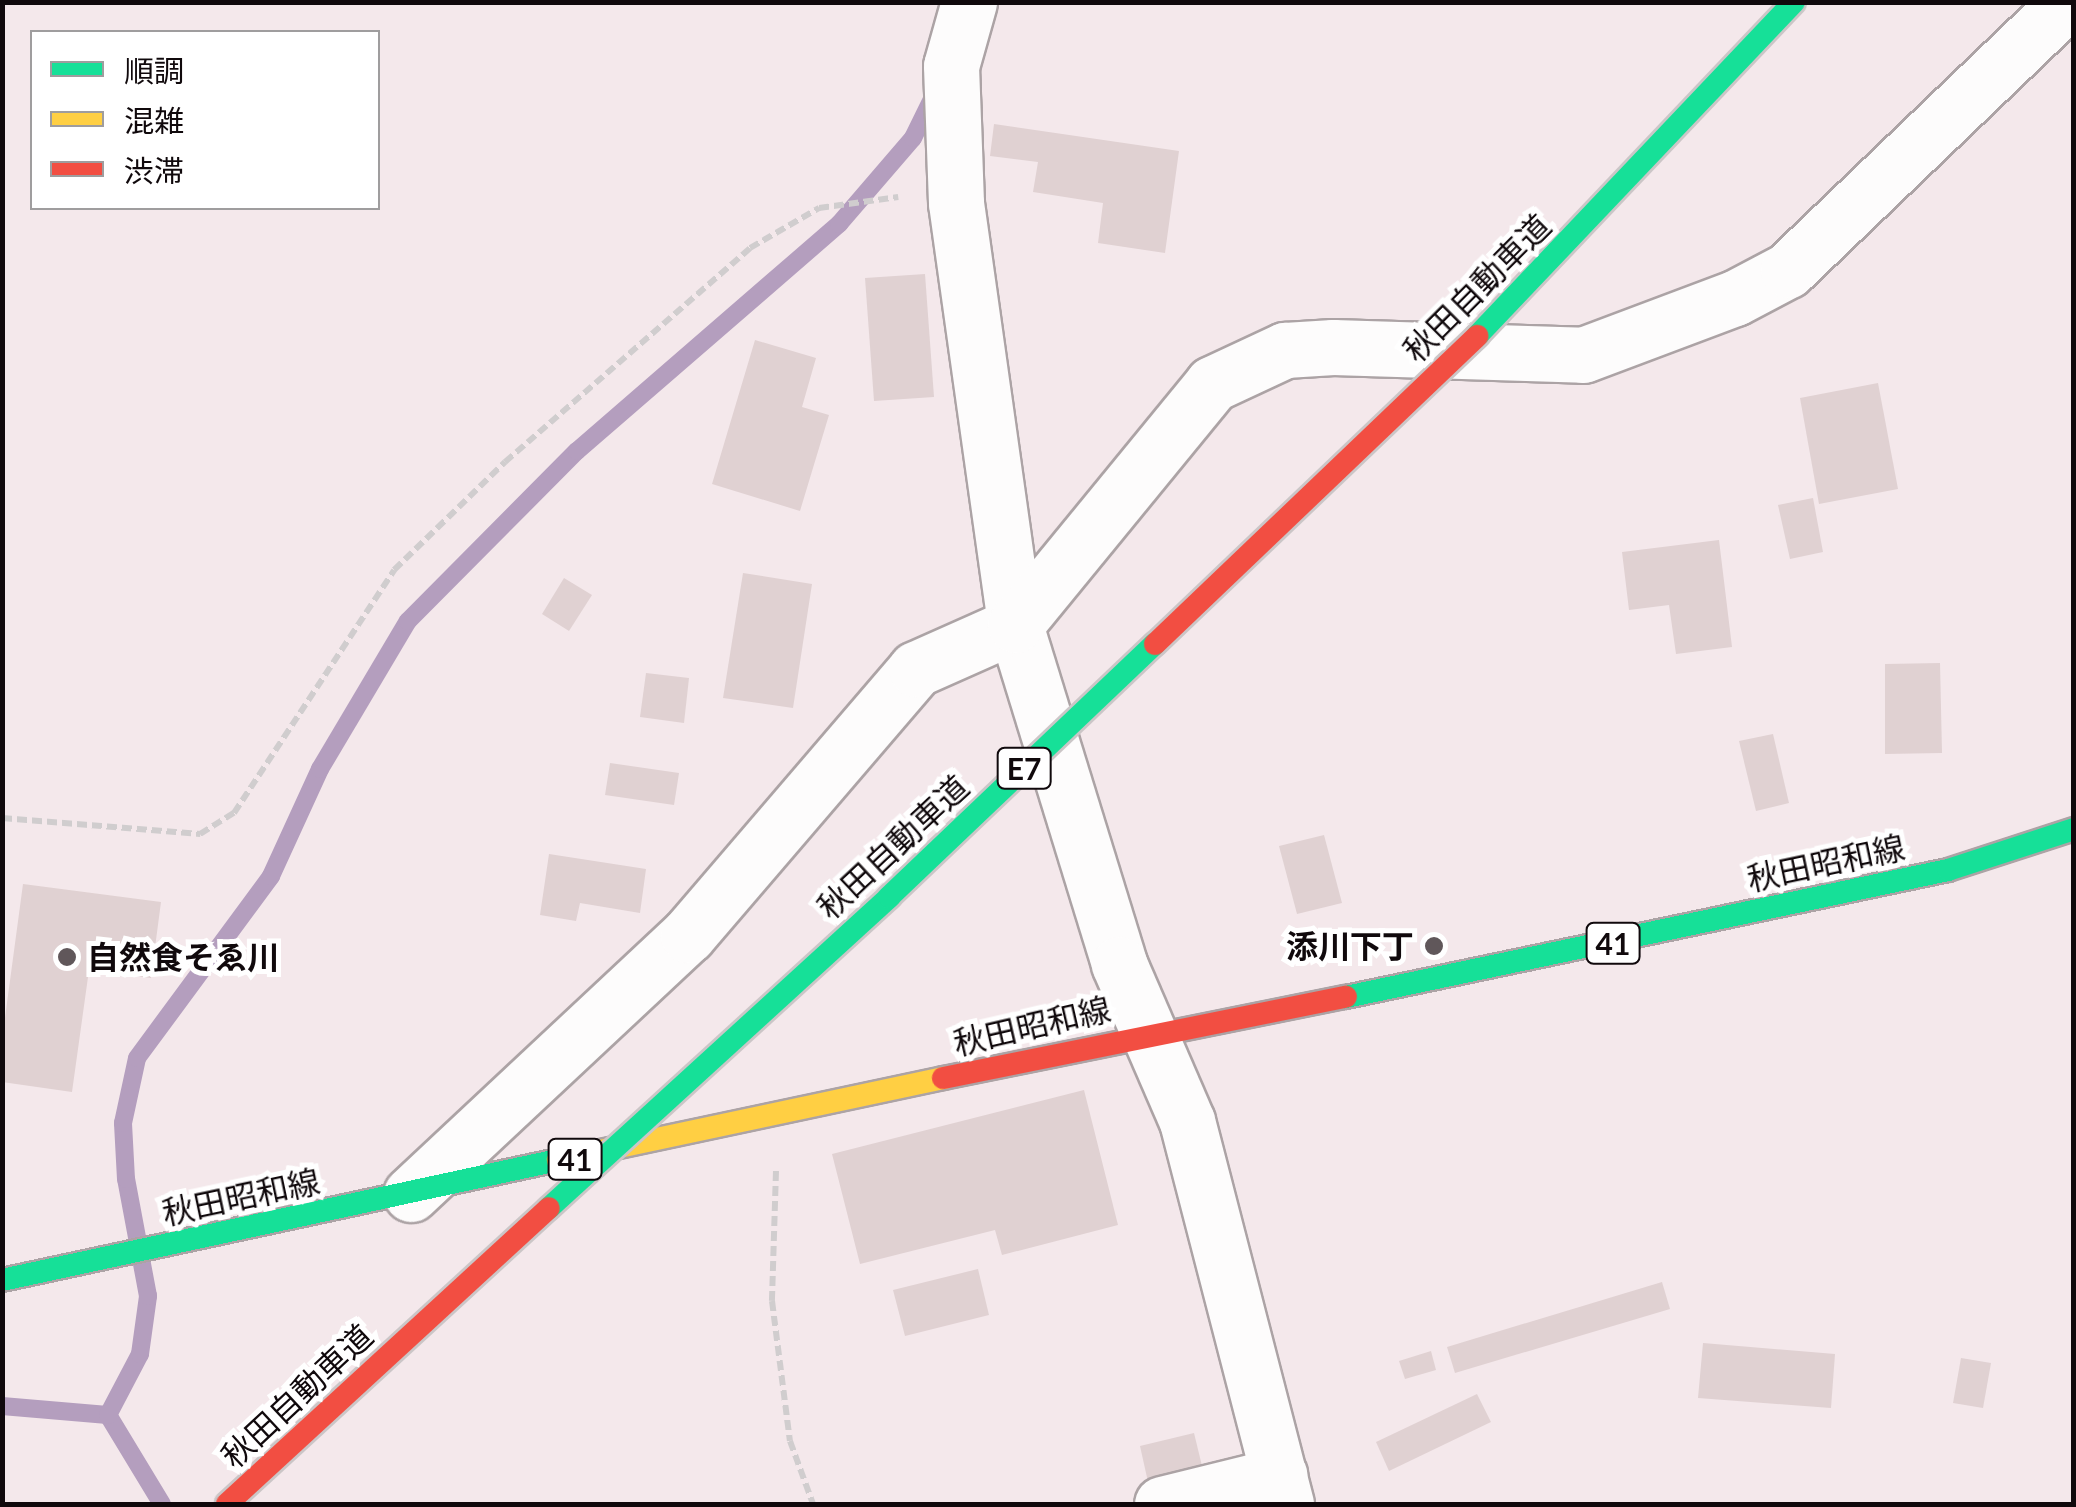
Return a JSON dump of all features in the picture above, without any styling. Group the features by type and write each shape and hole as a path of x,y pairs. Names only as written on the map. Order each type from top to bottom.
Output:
{"main road":[{"name":"秋田自動車道","path":"226,1504 890,897 1502,313 1794,2"},
{"name":"秋田昭和線","path":"2,1280 1146,1034 1490,970 1948,870 2074,829"}],"street":[{"path":"969,2 950,66 956,203 1015,625 1119,964 1146,1034 1187,1121 1283,1490 1162,1504"},
{"path":"412,1194 688,935 916,670 1015,625 1212,384 1285,350 1333,347 1583,354 1735,298 1788,270 2067,2"}],"path":[{"path":"2,818 200,834 234,814 394,570 505,462 750,248 819,208 906,196"},
{"path":"782,1115 772,1225 772,1301 790,1442 814,1504"}],"building":[{"path":"994,124 1179,151 1165,253 1098,243 1103,203 1033,192 1038,162 990,156"},
{"path":"925,274 934,397 874,401 865,278"},
{"path":"755,340 816,358 802,407 829,415 800,511 712,484"},
{"path":"1878,383 1898,489 1819,504 1800,398"},
{"path":"1813,498 1823,552 1790,559 1778,505"},
{"path":"1719,540 1732,647 1676,654 1669,605 1629,610 1622,552"},
{"path":"743,573 812,584 793,708 723,698"},
{"path":"564,578 592,595 569,631 542,614"},
{"path":"1940,663 1942,753 1885,754 1885,664"},
{"path":"646,673 689,678 684,723 640,717"},
{"path":"1773,734 1789,803 1756,811 1739,741"},
{"path":"610,763 679,773 674,805 605,795"},
{"path":"1324,835 1342,903 1297,914 1279,846"},
{"path":"549,854 646,869 640,913 580,903 576,921 540,915"},
{"path":"23,884 161,902 151,978 89,970 72,1092 2,1082 2,1040"},
{"path":"1084,1090 1118,1225 1002,1255 995,1230 860,1264 832,1154"},
{"path":"978,1269 989,1315 905,1336 893,1290"},
{"path":"1662,1282 1670,1309 1455,1373 1447,1347"},
{"path":"1703,1343 1835,1354 1831,1408 1698,1398"},
{"path":"1431,1351 1436,1370 1405,1379 1399,1361"},
{"path":"1961,1358 1991,1363 1983,1408 1953,1403"},
{"path":"1477,1394 1491,1422 1389,1471 1376,1442"},
{"path":"1194,1433 1203,1470 1148,1482 1140,1446"}],"waterway":[{"path":"108,1415 140,1354 148,1296 126,1179 123,1123 137,1058 271,876 320,769 408,621 577,451 839,224 913,138 936,91"},
{"path":"2,1406 108,1415 162,1504"}],"traffic: fast":[{"path":"1477,336 1794,2"},
{"path":"549,1208 889,897 1155,644"},
{"path":"1346,997 1948,870 2074,829"},
{"path":"2,1280 558,1160"}],"traffic: slow":[{"path":"558,1160 943,1078"}],"traffic: jam":[{"path":"1155,644 1477,336"},
{"path":"943,1078 1346,997"},
{"path":"227,1504 549,1208"}],"place":[{"name":"添川下丁","path":"1434,946"},
{"name":"自然食そゑ川","path":"67,957"}]}
